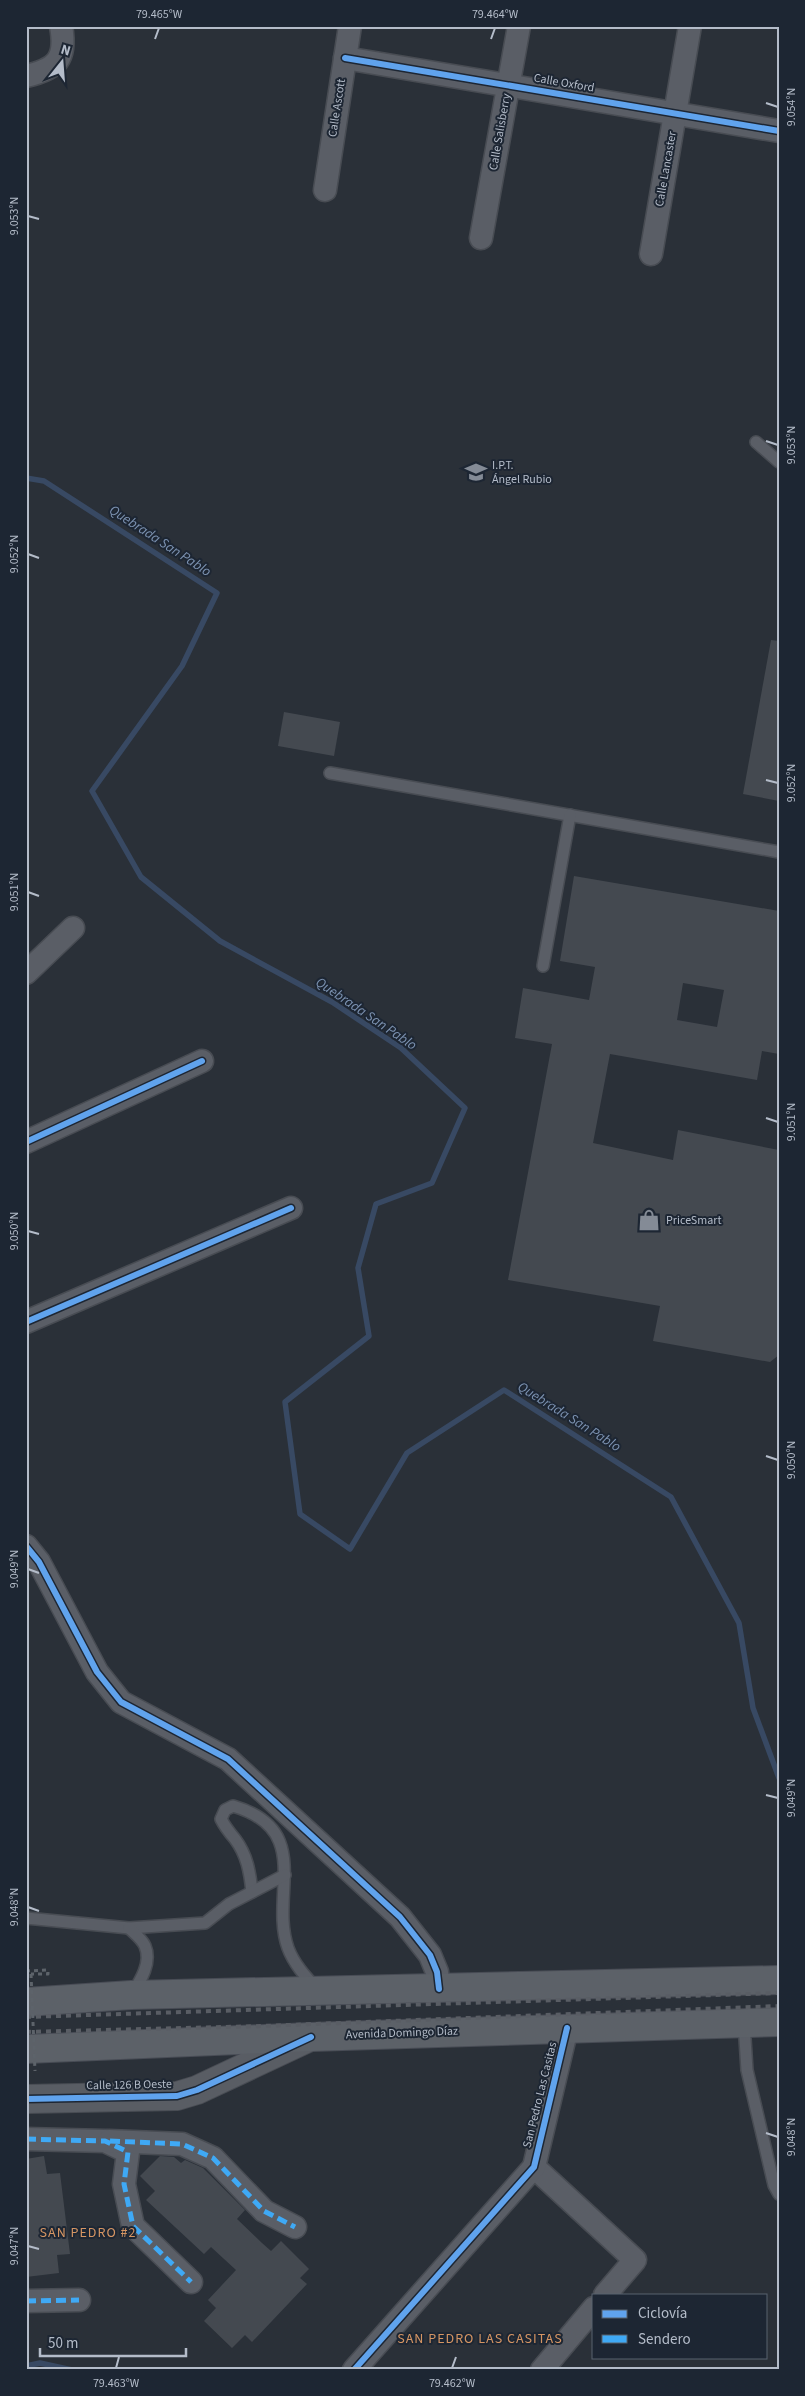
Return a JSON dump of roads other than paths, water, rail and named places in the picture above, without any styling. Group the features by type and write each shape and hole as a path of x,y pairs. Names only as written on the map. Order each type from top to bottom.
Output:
{"main road":[{"path":"26,2002 131,1995 439,1990 779,1980"},
{"name":"Avenida Domingo Díaz","path":"31,2060 310,2037 779,2022"}],"street":[{"path":"26,76 46,72 59,60 64,44 61,26"},
{"name":"Calle Ascott","path":"324,190 350,26"},
{"name":"Calle Salisberry","path":"481,238 519,26"},
{"name":"Calle Lancaster","path":"651,254 690,26"},
{"name":"Calle Oxford","path":"345,58 779,131"},
{"path":"26,974 73,928"},
{"path":"26,1142 202,1061"},
{"path":"26,1322 291,1208"},
{"path":"26,1546 39,1562 97,1672 121,1702 228,1759 274,1815 400,1917 430,1955 437,1972 439,1990"},
{"name":"San Pedro Las Casitas","path":"534,2167 568,2028"},
{"name":"Calle 126 B Oeste","path":"26,2099 177,2096 197,2090 310,2037"},
{"path":"26,2139 182,2144 213,2158 264,2210 295,2228"},
{"path":"105,2141 128,2152 124,2184 133,2226 191,2282"},
{"path":"354,2370 534,2167 635,2260 606,2294"},
{"path":"26,2301 80,2300"},
{"path":"542,2370 592,2310"}],"lane":[{"path":"756,442 779,462"},
{"path":"330,773 779,852"},
{"path":"543,966 570,815"},
{"path":"252,1892 249,1866 235,1839 225,1828 221,1819 225,1810 233,1806 274,1815 284,1855 284,1917 288,1947 302,1973 320,1992"},
{"path":"26,1918 129,1928 205,1923 229,1904 285,1875"},
{"path":"129,1928 145,1945 148,1961 142,1979 131,1995"},
{"path":"744,2023 747,2070 774,2185 779,2194"}],"waterway":[{"name":"Quebrada San Pablo","path":"26,478 44,481 217,593 182,666 92,791 141,877 220,941 332,1002 401,1048 465,1108 432,1183 376,1204 358,1268 369,1336 285,1402 300,1514 350,1549 407,1453 504,1390 671,1497 739,1623 753,1708 779,1778"},
{"path":"26,2366 40,2363 72,2370"}],"railway":[{"path":"26,2017 779,1993"},
{"path":"26,2032 262,2026 779,2006"}],"place":[{"name":"I.P.T. Ángel Rubio","path":"476,472"},
{"name":"PriceSmart","path":"649,1220"}],"district":[{"name":"SAN PEDRO #2","path":"88,2233"},
{"name":"SAN PEDRO LAS CASITAS","path":"480,2339"}]}
